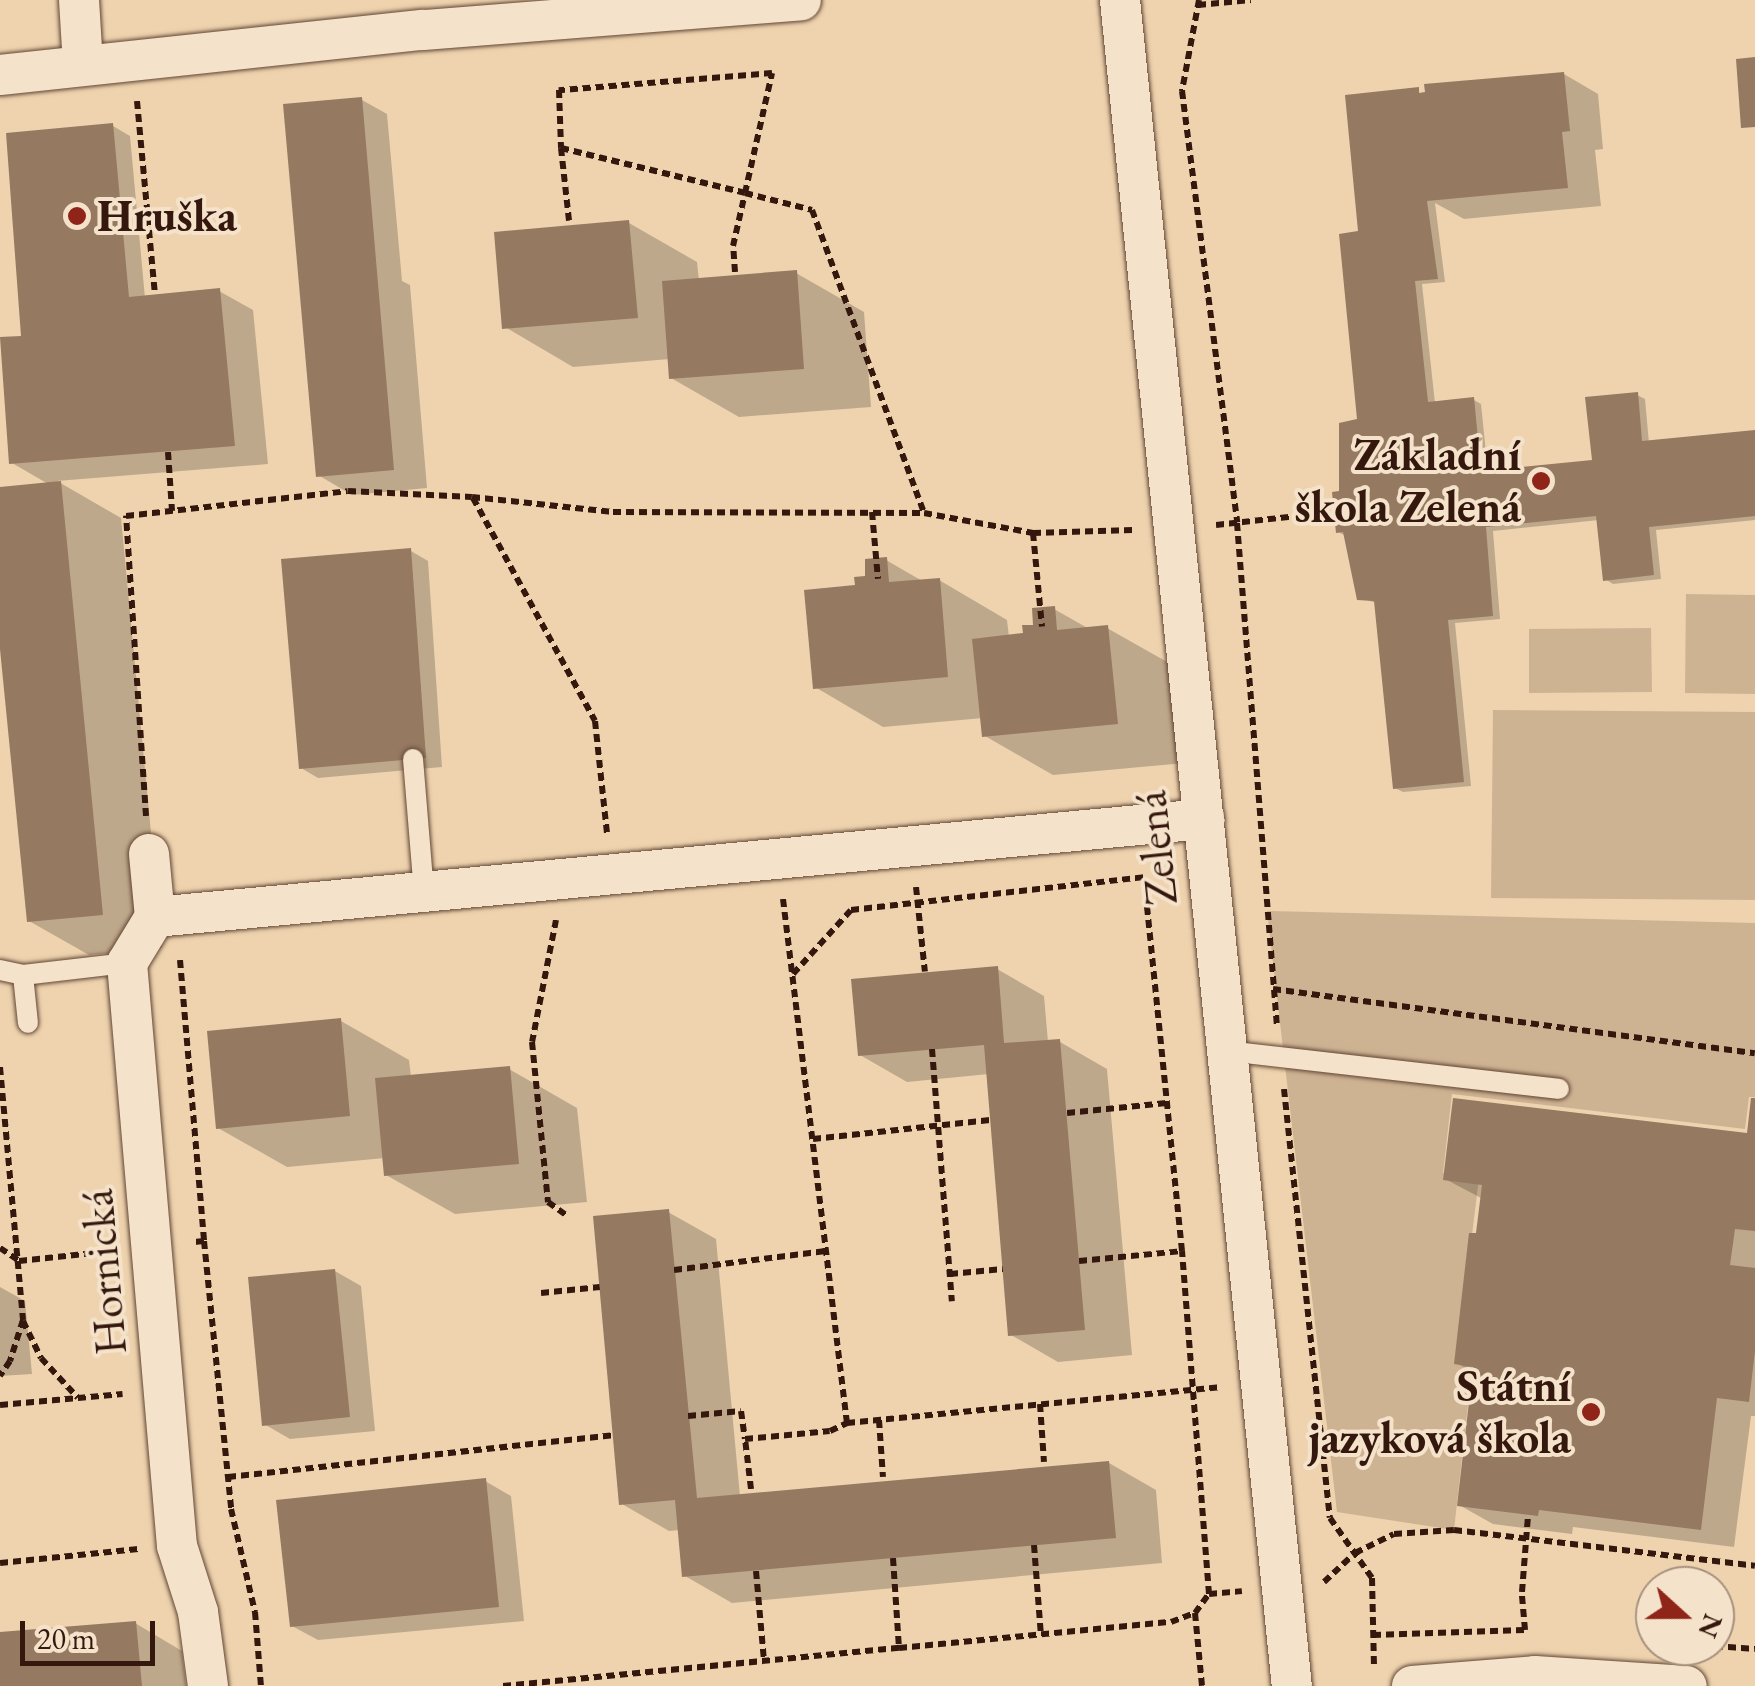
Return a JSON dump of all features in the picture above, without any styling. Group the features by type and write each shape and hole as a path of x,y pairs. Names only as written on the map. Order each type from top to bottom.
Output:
{"street":[{"path":"78,0 84,65"},
{"path":"0,74 802,0"},
{"name":"Zelená","path":"1120,0 1292,1686"},
{"path":"155,917 1204,819"},
{"path":"127,963 155,917 149,854"},
{"name":"Hornická","path":"127,963 177,1546 198,1612 208,1686"},
{"path":"1412,1686 1534,1676 1687,1686"}],"lane":[{"path":"414,760 424,893"},
{"path":"0,970 23,975 127,963"},
{"path":"23,975 28,1023"},
{"path":"1227,1051 1559,1089"}],"path":[{"path":"1251,0 1198,2 1182,92 1236,523 1280,1057 1330,1518 1372,1578 1374,1669"},
{"path":"133,60 154,294"},
{"path":"569,221 559,90 772,74 734,246 736,272"},
{"path":"561,148 812,210 924,512"},
{"path":"168,452 172,511"},
{"path":"149,854 126,516 348,491 472,497 612,512 924,512 1033,533 1173,528 1334,512"},
{"path":"472,497 595,721 611,874"},
{"path":"872,512 878,579"},
{"path":"1033,533 1042,627"},
{"path":"502,1686 1171,1622 1195,1613 1209,1594 1182,1252 1137,825"},
{"path":"910,846 925,972"},
{"path":"778,858 847,1423"},
{"path":"792,975 851,910 1144,878"},
{"path":"564,879 532,1042 548,1202 566,1215"},
{"path":"1274,989 1755,1053"},
{"path":"932,1050 952,1301"},
{"path":"0,1067 23,1320 42,1358 78,1398"},
{"path":"1066,1113 1167,1103"},
{"path":"813,1138 990,1120"},
{"path":"0,1153 8,1145"},
{"path":"204,1241 228,1478 255,1612 261,1686"},
{"path":"674,1270 826,1252"},
{"path":"1080,1261 1182,1252"},
{"path":"950,1274 1003,1268"},
{"path":"542,1293 600,1288"},
{"path":"0,1376 10,1361 23,1320"},
{"path":"745,1440 830,1431 847,1423 1261,1382"},
{"path":"0,1405 164,1390"},
{"path":"1040,1404 1044,1462"},
{"path":"688,1416 741,1411 751,1489"},
{"path":"879,1420 883,1476"},
{"path":"228,1478 612,1434"},
{"path":"1525,1630 1528,1515"},
{"path":"1323,1583 1355,1553 1394,1534 1454,1530 1755,1566"},
{"path":"0,1563 238,1540"},
{"path":"1034,1545 1041,1635"},
{"path":"893,1558 899,1648"},
{"path":"756,1571 764,1661"},
{"path":"1195,1613 1202,1686"}],"shaded area":[{"path":"1686,594 1755,595 1755,694 1685,693"},
{"path":"1651,628 1652,692 1529,693 1529,629"},
{"path":"1493,710 1755,712 1755,900 1491,898"},
{"path":"1267,911 1755,923 1755,1097 1749,1097 1745,1129 1452,1094 1443,1173 1479,1178 1457,1357 1473,1360 1454,1530 1337,1512"}],"building":[{"path":"1755,57 1755,127 1741,128 1736,59"},
{"path":"1564,72 1570,131 1562,132 1568,188 1427,201 1438,279 1415,281 1428,402 1474,397 1481,471 1592,460 1585,397 1638,392 1642,441 1755,430 1755,516 1649,527 1654,575 1603,581 1596,516 1486,527 1493,616 1448,620 1464,782 1393,789 1374,601 1357,600 1343,532 1336,533 1332,492 1339,491 1339,423 1357,419 1339,234 1358,231 1345,95 1419,87 1419,93 1425,92 1424,84"},
{"path":"362,97 394,470 316,477 283,104"},
{"path":"113,123 129,297 220,288 235,446 9,464 0,337 21,336 6,133"},
{"path":"629,220 638,318 502,329 494,232"},
{"path":"797,270 804,369 669,379 662,281"},
{"path":"61,481 103,915 27,922 0,649 0,487"},
{"path":"411,548 426,758 299,769 281,559"},
{"path":"887,557 889,582 940,578 948,677 813,689 804,590 855,585 854,577 865,576 865,559"},
{"path":"1055,606 1057,630 1108,625 1118,724 982,737 972,639 1023,633 1022,625 1033,625 1032,608"},
{"path":"998,966 1004,1043 1060,1039 1085,1330 1008,1336 984,1045 858,1056 851,979"},
{"path":"341,1018 350,1116 216,1129 207,1031"},
{"path":"510,1066 519,1164 384,1176 375,1078"},
{"path":"1453,1098 1747,1133 1751,1098 1755,1098 1755,1231 1735,1229 1730,1265 1755,1268 1755,1351 1749,1402 1717,1398 1701,1530 1539,1510 1538,1516 1457,1506 1473,1367 1454,1364 1469,1233 1476,1233 1482,1185 1443,1180"},
{"path":"669,1209 697,1498 1109,1461 1116,1538 682,1577 675,1500 619,1505 593,1216"},
{"path":"335,1269 350,1417 262,1426 248,1277"},
{"path":"486,1478 499,1607 290,1627 276,1500"},
{"path":"136,1621 142,1686 0,1686 0,1632"}],"place":[{"name":"Hruška","path":"77,216"},
{"name":"Základní škola Zelená","path":"1541,481"},
{"name":"Státní jazyková škola","path":"1591,1412"}]}
